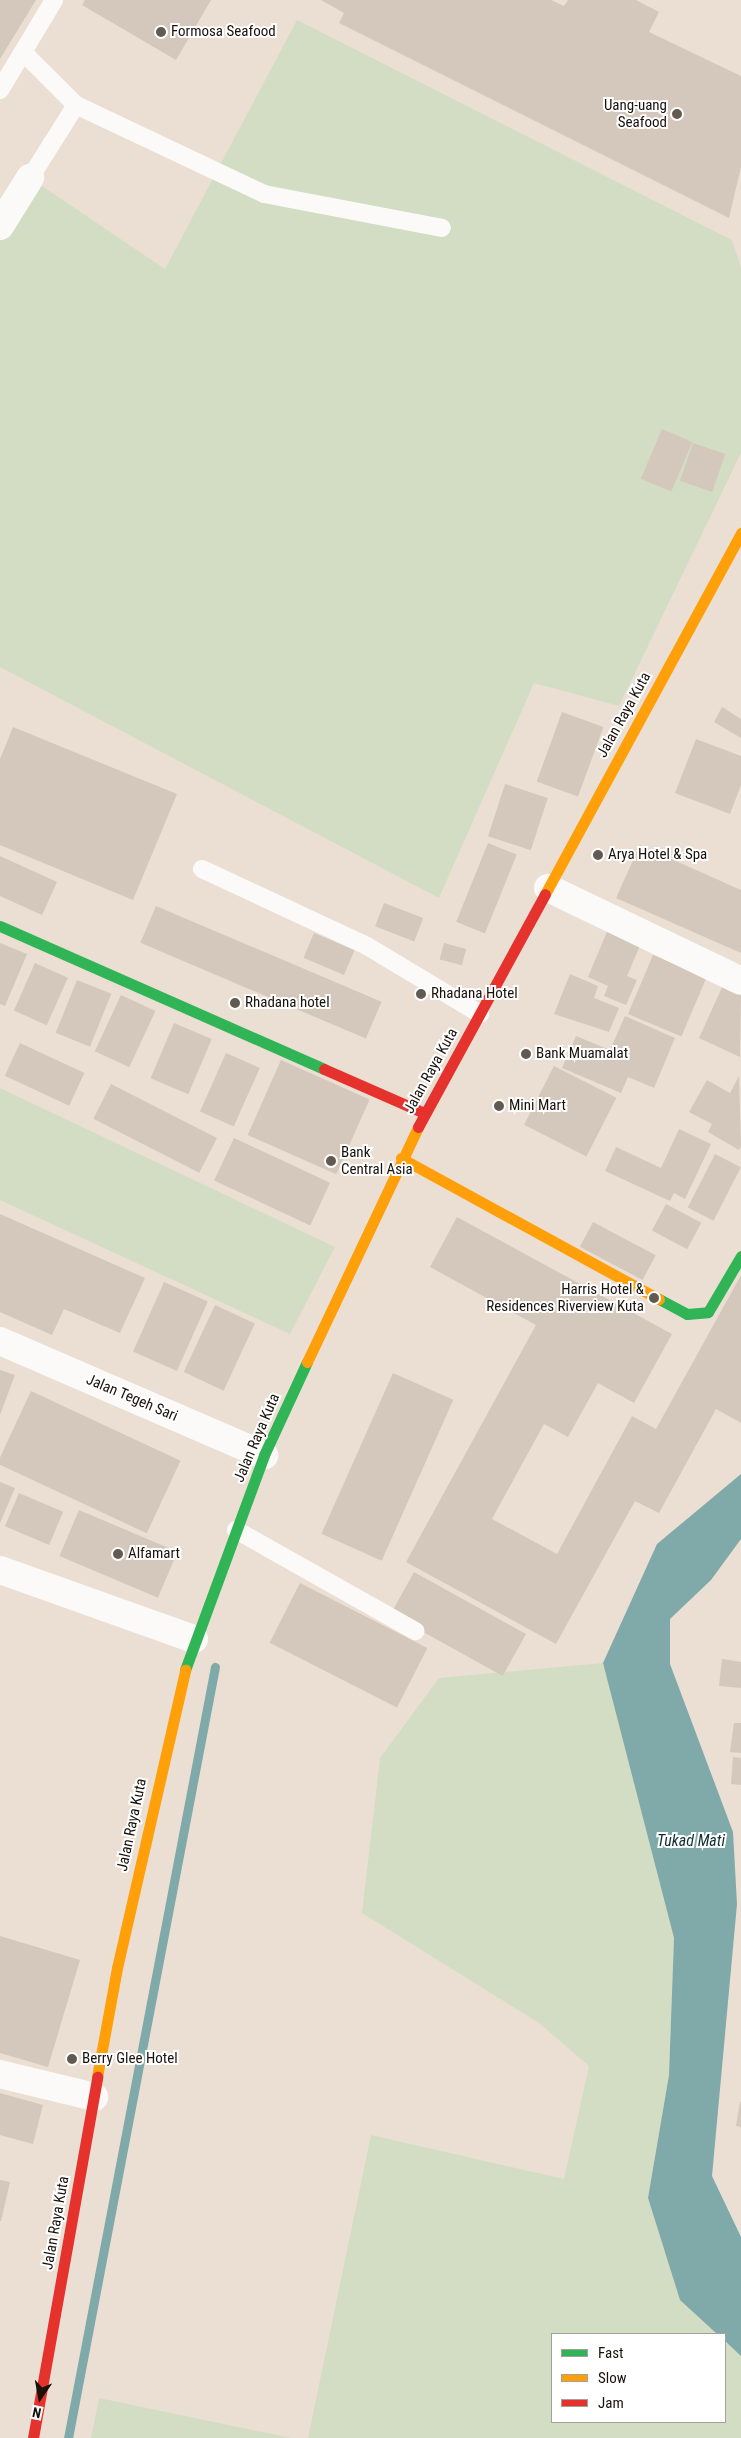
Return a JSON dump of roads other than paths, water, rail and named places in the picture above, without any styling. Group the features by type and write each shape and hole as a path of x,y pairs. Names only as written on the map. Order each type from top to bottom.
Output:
{"main road":[{"name":"Jalan Raya Kuta","path":"33,2438 94,2097 152,1800 194,1639 264,1455 401,1158 741,534"},
{"path":"0,926 424,1113"},
{"path":"401,1158 687,1314 699,1316 708,1312 741,1256"}],"street":[{"path":"0,226 30,178"},
{"path":"548,888 741,981"},
{"name":"Jalan Tegeh Sari","path":"0,1341 264,1455"},
{"path":"0,1570 194,1639"},
{"path":"0,2074 94,2097"}],"lane":[{"path":"0,90 54,0"},
{"path":"23,52 76,105 264,194 442,228"},
{"path":"30,178 76,105"},
{"path":"202,869 367,946 480,1014"},
{"path":"236,1530 416,1631"}],"water":[{"name":"Tukad Mati","path":"741,1474 741,1539 711,1580 670,1619 670,1664 733,1832 737,1904 712,2176 741,2237 741,2356 726,2342 726,2333 716,2333 680,2300 648,2198 669,2075 674,1938 603,1663 657,1544"}],"waterway":[{"path":"68,2438 215,1667"}],"place":[{"name":"Formosa Seafood","path":"161,32"},
{"name":"Uang-uang Seafood","path":"677,114"},
{"name":"Arya Hotel & Spa","path":"598,855"},
{"name":"Rhadana Hotel","path":"421,994"},
{"name":"Rhadana hotel","path":"235,1003"},
{"name":"Bank Muamalat","path":"526,1054"},
{"name":"Mini Mart","path":"499,1106"},
{"name":"Bank Central Asia","path":"331,1161"},
{"name":"Harris Hotel & Residences Riverview Kuta","path":"654,1298"},
{"name":"Alfamart","path":"118,1554"},
{"name":"Berry Glee Hotel","path":"72,2059"}]}
